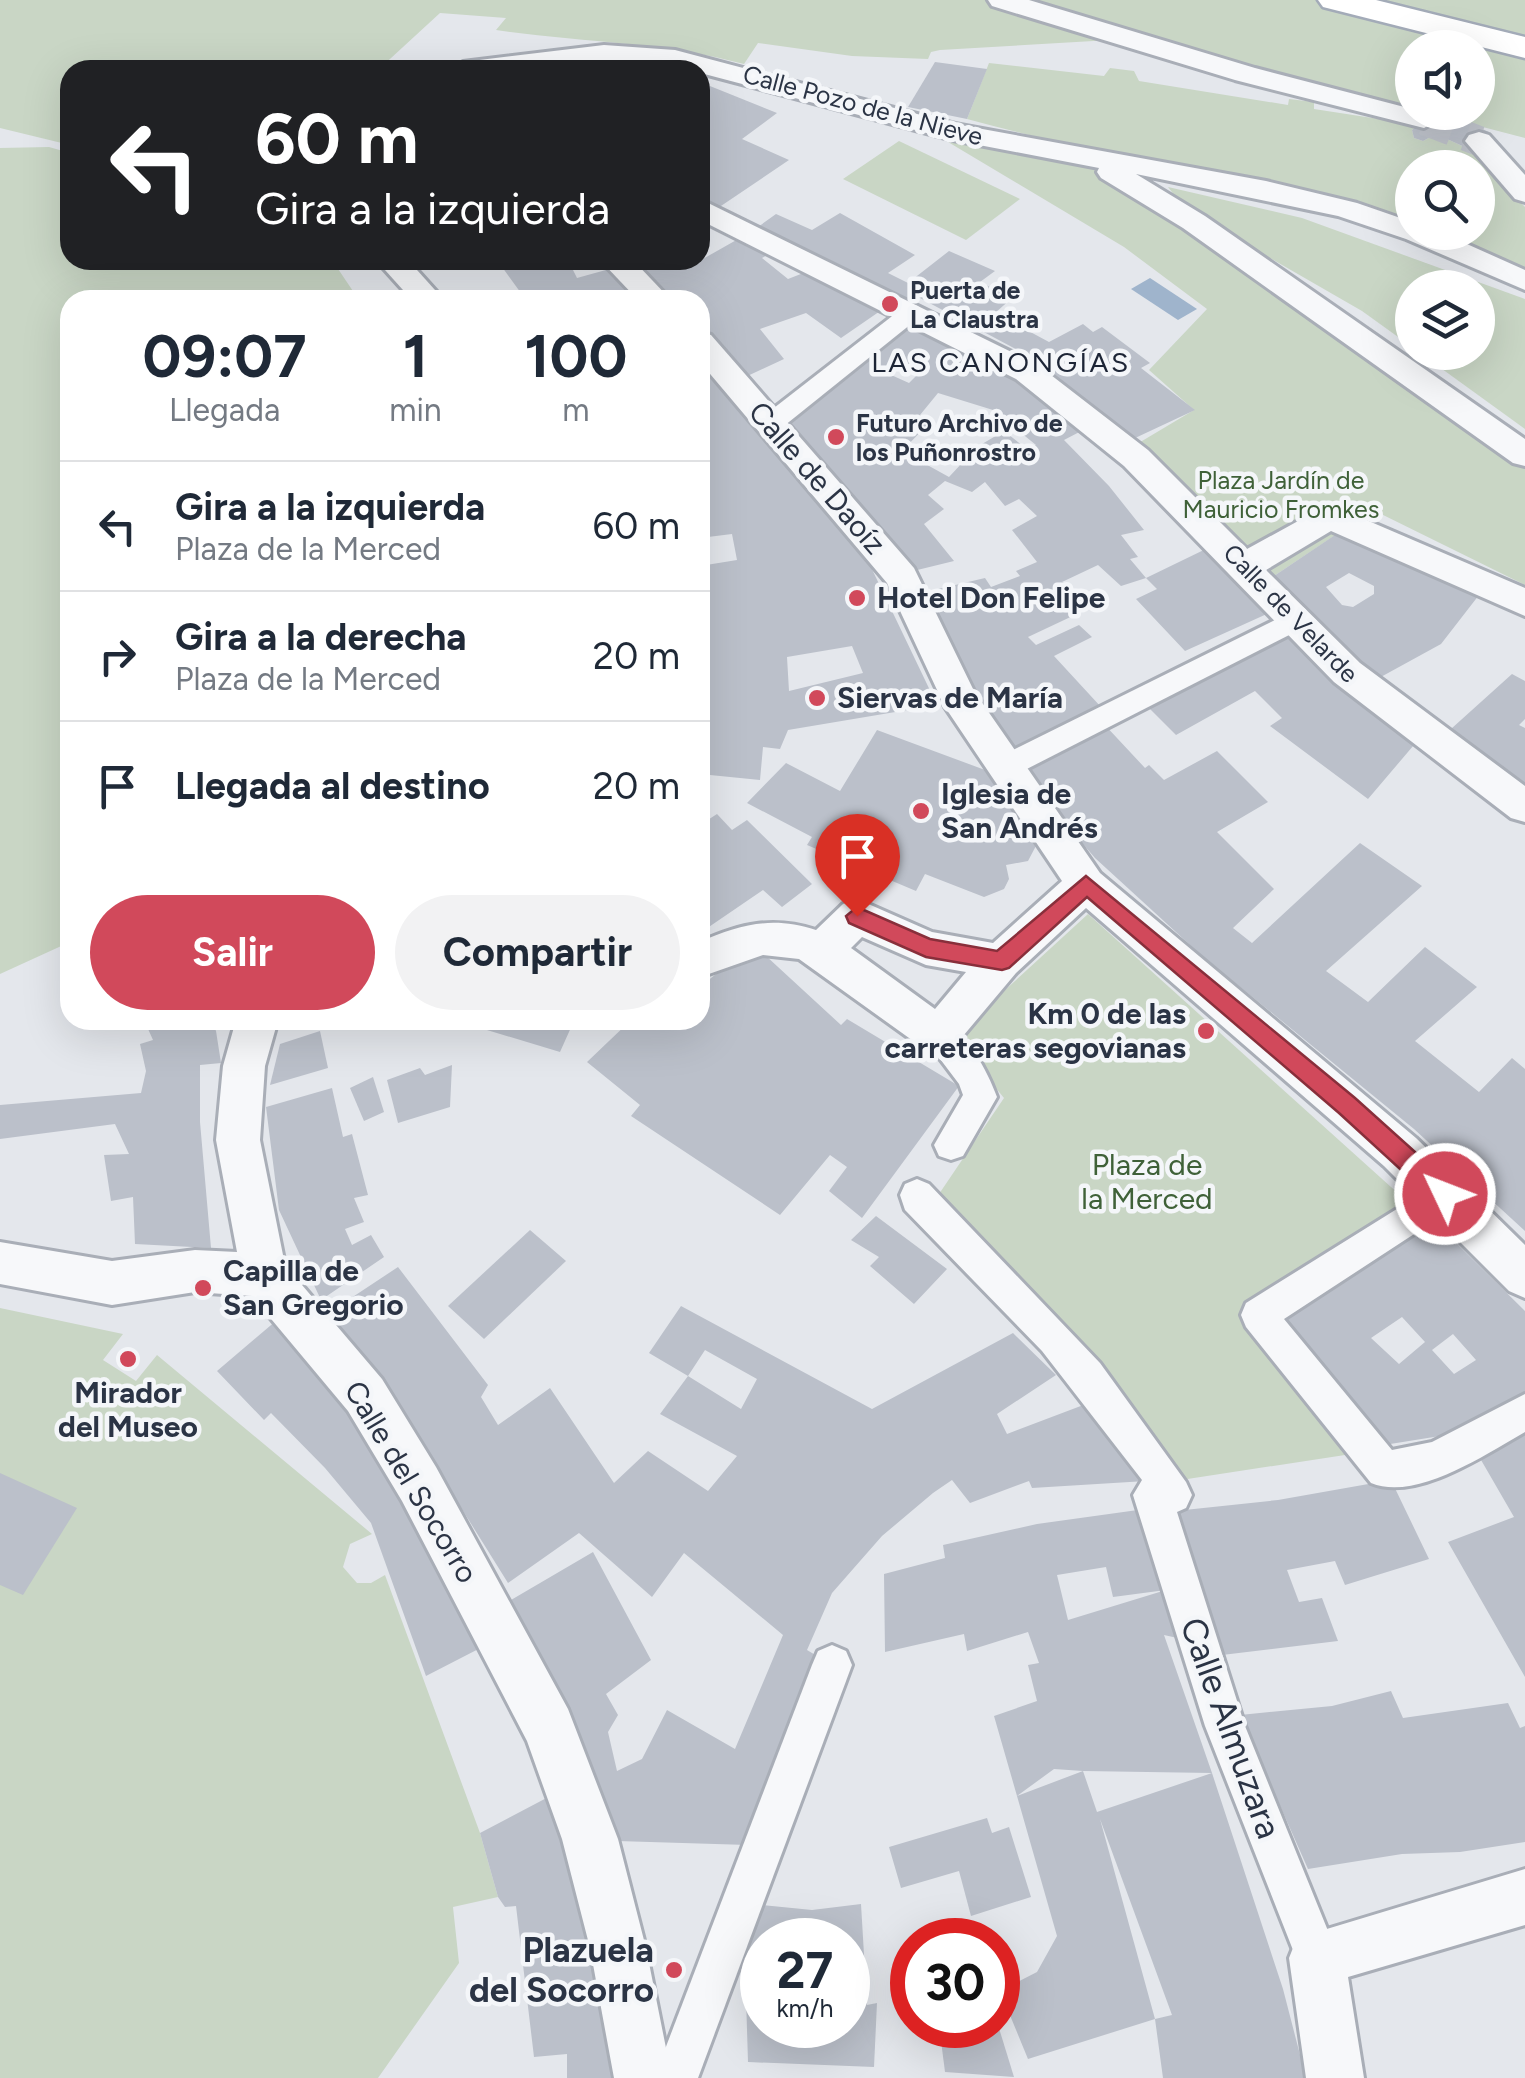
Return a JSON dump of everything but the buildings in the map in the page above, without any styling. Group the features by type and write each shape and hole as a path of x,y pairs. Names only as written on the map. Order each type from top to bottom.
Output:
{"main road":[{"path":"1334,0 1525,48"}],"street":[{"path":"1000,0 1245,74 1395,113"},
{"name":"Calle Pozo de la Nieve","path":"546,60 604,53 682,60"},
{"name":"Calle Pozo de la Nieve","path":"710,68 893,118 1266,190 1395,226"},
{"path":"1479,141 1525,193"},
{"path":"1084,156 1194,222 1525,454"},
{"name":"Calle de Velarde","path":"710,213 1027,372 1088,414 1194,511 1293,621 1362,688 1525,807"},
{"name":"Calle Pozo de la Nieve","path":"1453,250 1525,282"},
{"path":"400,270 420,290"},
{"path":"626,270 646,290"},
{"path":"770,424 908,315"},
{"name":"Calle de Daoíz","path":"710,354 902,577 958,697 1086,884 1347,1106 1445,1194 1525,1276"},
{"path":"1246,566 1329,516 1525,603"},
{"path":"1008,766 1293,621"},
{"path":"938,1035 1002,961 1086,884"},
{"path":"822,950 857,916 926,948 1002,961"},
{"path":"710,956 747,940 771,935 822,950 938,1035 973,1077 980,1097 950,1145"},
{"path":"0,1263 112,1283 194,1271 264,1276 238,1140 244,1066 254,1030"},
{"name":"Calle Almuzara","path":"916,1194 1052,1334 1142,1445 1163,1495 1225,1726 1317,1958"},
{"path":"1445,1194 1259,1315 1384,1470 1437,1460 1525,1412"},
{"name":"Calle del Socorro","path":"264,1276 365,1395 419,1484 549,1728 590,1840 618,1948 644,2078"},
{"path":"676,2078 832,1665"},
{"path":"1334,2078 1317,1958 1525,1897"}],"green space":[{"path":"0,0 1525,0 1525,138 1494,130 1495,30 1395,30 1395,104 1145,38 940,50 931,52 928,59 852,56 758,43 744,64 652,47 496,30 506,18 440,13 389,60 60,60 60,143 0,128"},
{"path":"989,63 1104,76 1110,68 1134,71 1139,81 1288,105 1289,99 1314,102 1314,109 1395,121 1395,130 1412,130 1414,138 1423,141 1436,134 1470,150 1395,150 1395,215 1287,185 1116,154 967,119"},
{"name":"Plaza Jardín de Mauricio Fromkes","path":"938,136 1079,159 1233,253 1525,465 1525,585 1373,510 1274,576 1137,444 1194,410 1149,370 1207,309 1124,247"},
{"path":"899,141 1020,199 966,240 843,179"},
{"path":"0,148 60,150 60,270 339,270 352,290 60,290 60,947 0,974"},
{"path":"1495,176 1525,207 1525,271 1479,250 1495,250"},
{"path":"1168,187 1302,218 1445,270 1395,270 1395,335 1362,311 1185,209"},
{"path":"1495,288 1525,299 1525,429 1443,370 1495,370"},
{"name":"Plaza de la Merced","path":"1088,914 1411,1205 1239,1317 1358,1453 1181,1480 1036,1298 939,1194 1004,1098 954,1037"},
{"path":"0,1308 123,1334 103,1360 136,1381 157,1355 372,1534 350,1544 343,1567 357,1583 371,1583 385,1575 480,1833 498,1897 453,1907 459,1963 378,2078 0,2078"}],"water":[{"path":"1150,278 1197,309 1178,320 1131,289"}],"tunnel":[{"path":"1450,130 1479,141"}],"place":[{"name":"Puerta de La Claustra","path":"890,304"},
{"name":"Futuro Archivo de los Puñonrostro","path":"836,437"},
{"name":"Hotel Don Felipe","path":"857,598"},
{"name":"Siervas de María","path":"817,698"},
{"name":"Iglesia de San Andrés","path":"921,811"},
{"name":"Km 0 de las carreteras segovianas","path":"1206,1031"},
{"name":"Capilla de San Gregorio","path":"203,1288"},
{"name":"Mirador del Museo","path":"128,1359"},
{"name":"Plazuela del Socorro","path":"674,1970"}],"district":[{"name":"LAS CANONGÍAS","path":"1001,362"}],"route":[{"path":"857,916 926,948 1002,961 1086,884 1445,1194"}]}
